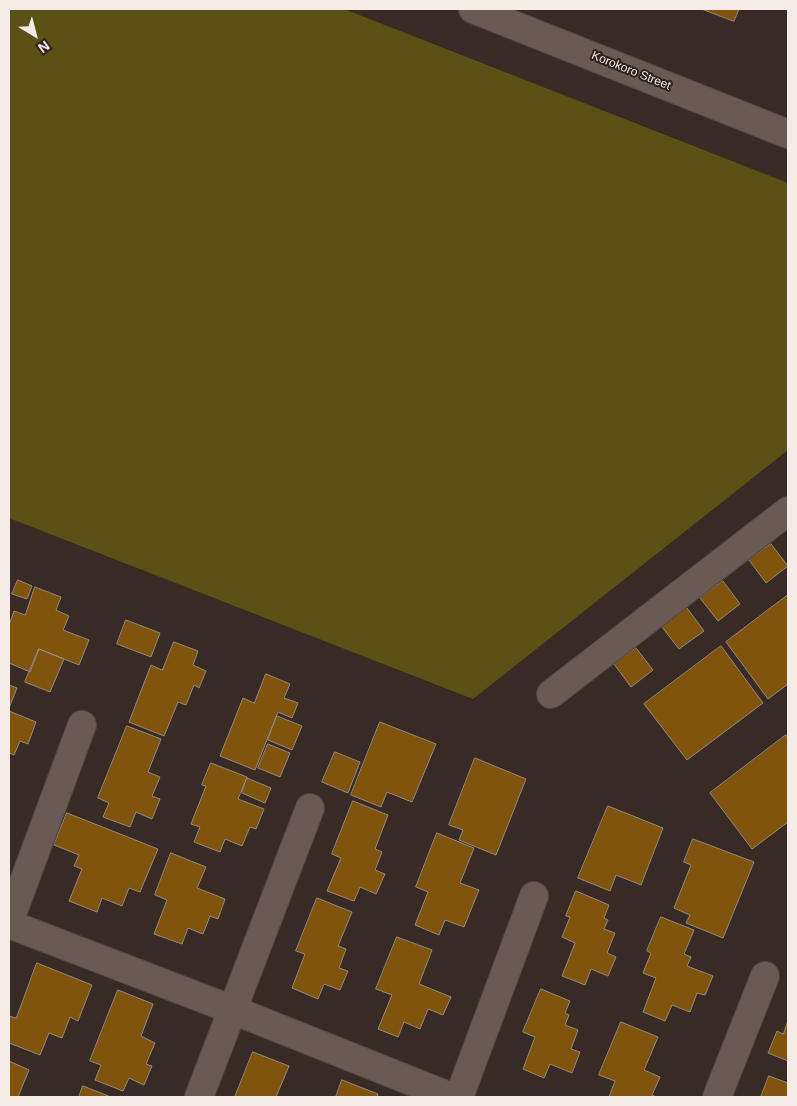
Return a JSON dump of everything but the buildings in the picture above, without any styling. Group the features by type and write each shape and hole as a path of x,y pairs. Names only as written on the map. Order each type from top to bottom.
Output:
{"street":[{"name":"Korokoro Street","path":"483,10 788,134"},
{"path":"551,694 788,511"},
{"path":"82,725 9,923 451,1097"},
{"path":"199,1097 310,808"},
{"path":"459,1097 534,896"},
{"path":"717,1097 765,976"}],"shaded area":[{"path":"9,9 344,9 788,183 788,450 473,699 9,518"}]}
